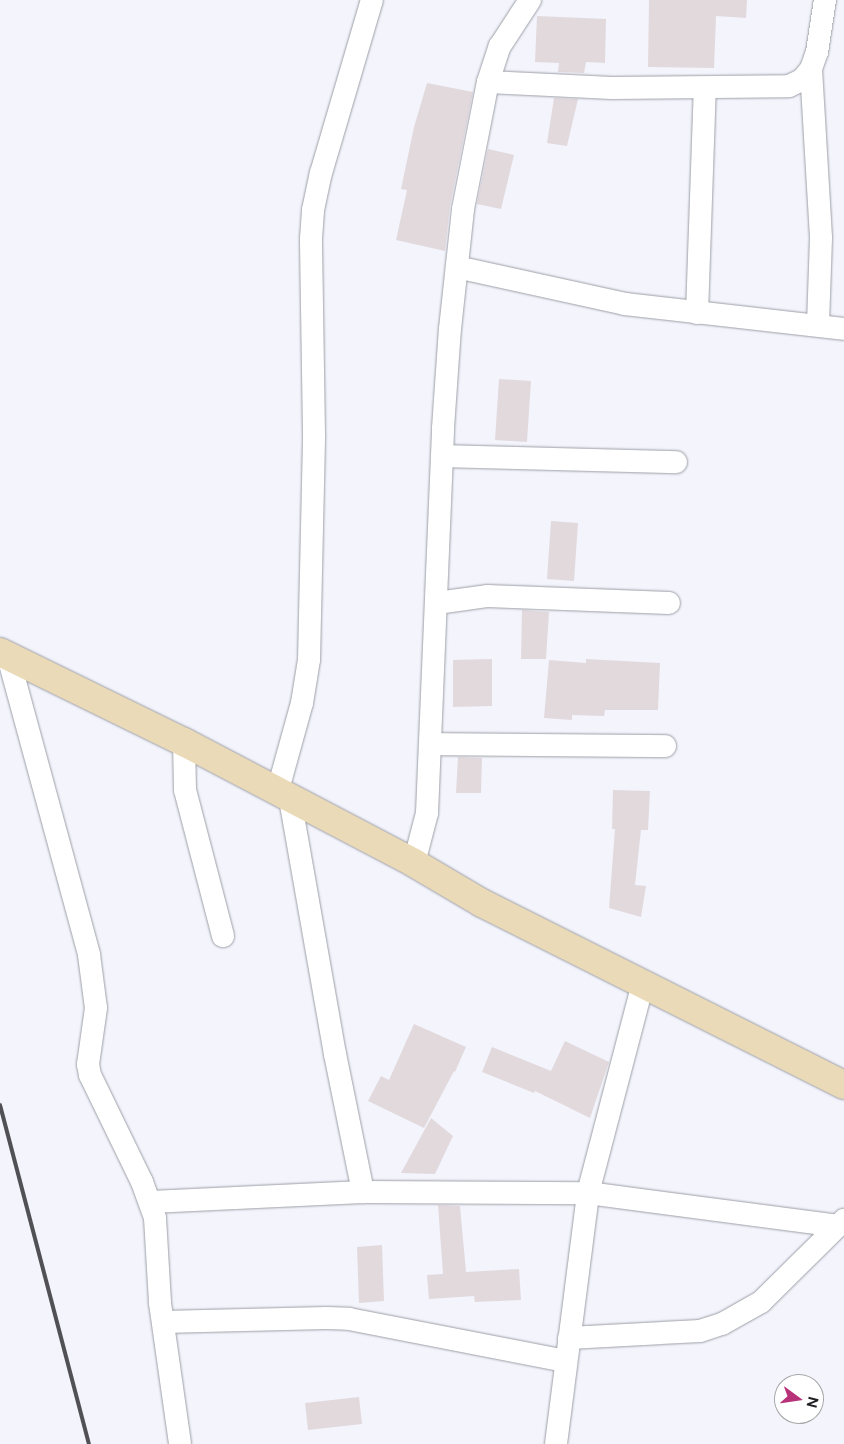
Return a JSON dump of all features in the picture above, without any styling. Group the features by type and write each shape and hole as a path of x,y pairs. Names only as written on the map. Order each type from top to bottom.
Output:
{"street":[{"path":"363,1192 284,796 309,660 314,434 311,239 313,210 321,173 372,0"},
{"path":"414,862 427,812 442,456 450,329 463,209 488,82 500,46 530,0"},
{"path":"488,82 612,88 789,86 802,80 811,69 817,52 824,0"},
{"path":"811,69 821,238 818,325"},
{"path":"697,313 705,88"},
{"path":"457,266 625,304 844,329"},
{"path":"442,456 676,462"},
{"path":"437,603 487,596 669,603"},
{"path":"4,654 184,742 284,796 414,862 482,903 844,1085"},
{"path":"4,654 89,955 96,1008 88,1064 90,1075 151,1202 155,1218 163,1322 180,1444"},
{"path":"184,742 185,790 223,936"},
{"path":"431,744 665,746"},
{"path":"556,1444 588,1193 643,984"},
{"path":"151,1202 363,1192 588,1193 841,1223"},
{"path":"570,1338 700,1331 722,1324 761,1302 841,1223"},
{"path":"163,1322 326,1318 349,1320 566,1361"}],"building":[{"path":"649,0 747,0 746,18 716,16 714,68 648,67"},
{"path":"537,16 606,19 605,63 586,62 584,73 558,72 559,63 535,62"},
{"path":"427,83 473,92 450,206 445,251 396,240 407,190 401,189 414,127"},
{"path":"554,98 578,99 567,146 547,143"},
{"path":"488,149 514,155 501,209 477,204"},
{"path":"499,379 531,381 527,442 495,440"},
{"path":"551,521 578,523 574,581 547,579"},
{"path":"522,610 549,612 546,659 521,659"},
{"path":"492,659 492,706 453,707 453,660"},
{"path":"586,659 660,663 658,710 605,710 604,716 572,715 572,720 544,718 549,660 586,663"},
{"path":"458,757 482,758 481,793 456,793"},
{"path":"613,790 650,791 648,830 641,830 635,885 646,886 641,917 609,908 615,829 612,829"},
{"path":"414,1024 466,1047 455,1072 424,1128 368,1101 381,1076 389,1080"},
{"path":"565,1041 609,1062 590,1118 535,1091 534,1093 482,1072 492,1047 551,1071"},
{"path":"431,1118 453,1136 435,1174 401,1173"},
{"path":"438,1205 460,1206 466,1272 519,1269 521,1300 475,1302 474,1296 429,1299 427,1275 443,1274"},
{"path":"382,1245 384,1301 359,1303 357,1247"},
{"path":"359,1397 362,1424 308,1430 305,1403"}],"railway":[{"path":"0,1105 89,1444"}]}
